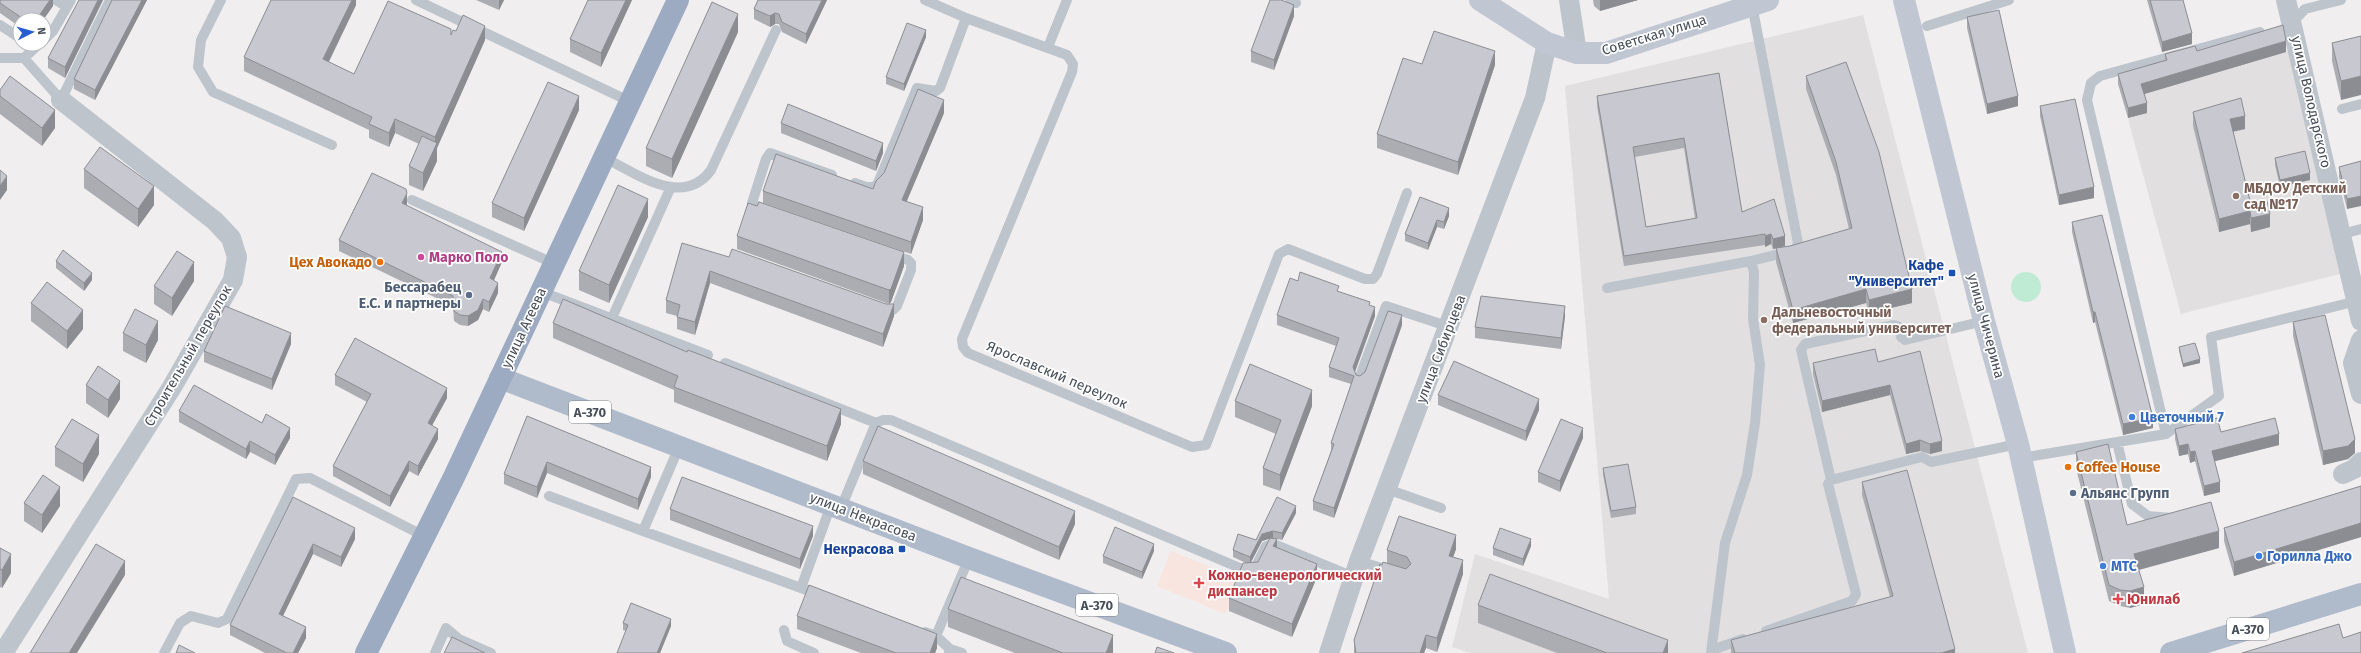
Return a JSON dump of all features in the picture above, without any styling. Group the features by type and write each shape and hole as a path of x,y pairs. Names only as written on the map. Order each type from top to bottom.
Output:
{"highway":[{"name":"улица Агеева","path":"366,653 454,477 678,0"}],"main road":[{"name":"Советская улица","path":"1480,0 1547,43 1577,53 1606,52 1760,3"},
{"name":"улица Чичерина","path":"1904,0 1984,321 2019,451 2065,653"},
{"name":"улица Некрасова","path":"500,378 969,558 1226,653"},
{"name":"А-370","path":"2171,653 2361,594"}],"street":[{"path":"1569,0 1577,53"},
{"name":"улица Володарского","path":"2286,0 2280,27 2342,234 2361,321"},
{"name":"улица Сибирцева","path":"1329,653 1356,569 1450,326 1535,98 1547,43"},
{"name":"Строительный переулок","path":"3,653 172,387 233,280 237,257 231,238 215,221 61,100"},
{"path":"2361,340 2354,363 2361,394"},
{"path":"2343,474 2354,469 2361,462"}],"lane":[{"path":"52,33 69,3 56,0"},
{"path":"0,58 24,58 61,100 110,0"},
{"path":"221,0 201,40 198,67 213,92 332,146"},
{"path":"416,0 631,102"},
{"name":"Ярославский переулок","path":"926,0 966,18 1068,56 1073,64 1072,72 962,339 963,347 968,353 1192,447 1206,445 1279,254 1288,249 1365,279 1373,279 1377,274 1408,193"},
{"path":"1048,48 1067,0"},
{"path":"1927,26 2010,0"},
{"path":"2166,434 2087,100 2091,83 2100,76 2280,27 2305,9 2341,0"},
{"path":"1607,288 1751,261 1792,251 1796,248 1798,242 1760,3"},
{"path":"780,216 757,208 752,203 766,158 770,153 866,187 874,187 878,183 917,88 936,91 940,88 966,18"},
{"path":"0,25 12,33"},
{"path":"603,157 670,189 684,189 697,185 711,170 776,30"},
{"path":"24,58 29,52"},
{"path":"2342,109 2361,104"},
{"path":"612,318 670,189"},
{"path":"412,200 555,264"},
{"path":"2342,234 2361,229"},
{"path":"873,305 888,310 893,310 897,306 911,270 911,263 908,260 885,252"},
{"path":"1751,261 1754,272 1753,319 1760,366 1755,423 1748,475 1725,544 1712,652 1852,601 1856,594 1828,484 1831,480 1801,350 1805,344 1894,325 1898,326 1901,337 1905,340 1984,321"},
{"path":"542,292 708,355"},
{"path":"1831,480 1922,457 1931,462 2019,451 2117,442 2166,434 2219,396 2211,337 2357,301"},
{"path":"1359,379 1386,306 1450,326"},
{"path":"725,363 876,423"},
{"path":"801,588 836,507 876,423 883,420 891,420 1247,571 1254,570 1266,546 1274,544 1356,569 1399,574"},
{"path":"2117,442 2132,504 2148,516 2171,518"},
{"path":"643,530 679,447"},
{"path":"164,653 180,623 191,616 218,623 227,619 296,479 310,478 424,536"},
{"path":"1387,489 1441,508"},
{"path":"549,496 831,599"},
{"path":"936,636 969,558"},
{"path":"434,653 446,628 459,639 491,653"},
{"path":"914,628 936,636 950,651 962,653"},
{"path":"784,630 787,641 814,653"}],"shaded area":[{"name":"Дальневосточный федеральный университет","path":"1863,15 2028,653 1470,653 1452,647 1475,554 1609,599 1565,86"},
{"name":"МБДОУ Детский сад №17","path":"2288,51 2340,274 2181,314 2128,119 2146,113 2141,95"},
{"name":"Кожно-венерологический диспансер","path":"1171,551 1240,579 1226,614 1157,586"}],"green space":[{"path":"2026,272 2032,273 2040,281 2040,293 2032,301 2026,302 2020,301 2012,293 2011,287 2012,281 2020,273"}],"building":[{"path":"0,0 50,0 42,12 13,12 0,3"},
{"path":"79,0 98,0 65,67 48,58"},
{"path":"112,0 142,0 95,90 74,79"},
{"path":"271,0 352,0 323,59 354,74 388,1 451,29 451,35 453,30 456,31 463,15 485,26 435,137 395,119 389,133 369,124 372,117 244,57"},
{"path":"588,0 626,0 601,53 570,39"},
{"path":"758,0 822,0 806,34 782,22 779,14 775,13 770,16 754,9"},
{"path":"1270,0 1281,0 1294,5 1274,60 1251,51"},
{"path":"2150,0 2183,0 2192,33 2162,42"},
{"path":"712,2 738,14 672,159 646,148"},
{"path":"1999,10 2018,96 1987,104 1967,17"},
{"path":"907,23 926,30 904,84 886,77"},
{"path":"2283,25 2286,41 2141,84 2147,103 2128,108 2118,74 2167,60 2165,54 2195,46 2197,51"},
{"path":"1434,31 1495,51 1458,162 1377,134 1403,58 1422,64"},
{"path":"2361,36 2361,76 2341,81 2332,43"},
{"path":"1846,62 1879,152 1912,289 1869,300 1866,289 1793,310 1776,248 1790,246 1852,228 1836,162 1806,76"},
{"path":"1719,73 1742,212 1774,199 1785,236 1773,239 1771,234 1765,236 1765,234 1624,256 1597,96","holes":["1684,138 1697,218 1646,227 1633,147"]},
{"path":"10,76 55,110 42,128 0,96 0,90"},
{"path":"548,82 579,96 524,218 492,203"},
{"path":"918,89 944,100 902,200 923,207 911,242 763,191 776,154 873,189 876,181 884,173"},
{"path":"2241,98 2245,116 2230,119 2251,205 2267,201 2270,214 2251,218 2250,211 2219,219 2193,112"},
{"path":"2075,99 2094,187 2059,195 2040,106"},
{"path":"788,104 883,143 876,161 781,123"},
{"path":"422,136 437,143 423,173 409,166"},
{"path":"100,147 154,186 138,209 84,169"},
{"path":"2305,151 2310,173 2280,180 2275,158"},
{"path":"2361,161 2361,196 2347,199 2339,167"},
{"path":"0,170 7,176 0,186"},
{"name":"Марко Поло","path":"372,173 406,189 407,193 402,203 502,252 490,278 498,283 489,302 483,299 478,310 468,316 460,315 454,311 453,296 339,240"},
{"path":"618,185 648,199 609,285 579,271"},
{"path":"1420,197 1449,208 1444,222 1437,220 1428,243 1405,234"},
{"path":"759,202 904,252 891,289 889,290 737,236 748,203 757,206"},
{"path":"2102,215 2153,418 2123,424 2095,312 2093,312 2072,222"},
{"path":"682,243 729,257 732,249 886,304 894,304 883,334 710,271 695,322 677,317 680,305 666,300"},
{"path":"63,250 92,273 84,283 56,261"},
{"path":"177,251 194,262 172,298 154,286"},
{"path":"1300,272 1339,286 1337,291 1370,302 1369,305 1375,307 1353,367 1356,375 1360,376 1365,372 1388,311 1402,315 1334,508 1313,501 1334,444 1331,443 1354,376 1329,367 1339,338 1277,315 1290,278 1298,281"},
{"path":"47,282 83,310 67,331 31,303"},
{"path":"1481,296 1565,306 1561,338 1475,327"},
{"path":"563,299 687,352 688,350 841,409 827,446 674,387 678,376 553,323"},
{"path":"225,306 291,333 272,379 204,351"},
{"path":"135,309 158,321 146,345 123,333"},
{"path":"2325,315 2355,439 2348,446 2323,451 2293,322"},
{"path":"355,338 447,388 428,423 438,429 418,466 409,461 390,496 333,466 371,394 335,375"},
{"path":"2195,343 2200,359 2183,364 2179,347"},
{"path":"1875,349 1878,362 1920,351 1942,441 1930,444 1920,440 1906,444 1890,385 1822,401 1813,363"},
{"path":"1454,361 1539,399 1526,431 1438,395"},
{"path":"1250,364 1312,390 1280,475 1263,468 1281,420 1235,401"},
{"path":"98,366 120,381 108,400 86,385"},
{"path":"194,385 262,423 266,414 290,428 275,455 250,441 246,449 179,411"},
{"path":"527,416 651,467 638,499 547,462 537,487 504,474"},
{"path":"2217,418 2221,432 2275,418 2279,434 2212,451 2220,482 2204,486 2195,451 2190,452 2188,444 2179,446 2175,429"},
{"path":"72,419 99,435 83,464 55,447"},
{"path":"1561,419 1583,428 1560,481 1538,472"},
{"path":"878,426 1075,511 1059,547 863,461"},
{"path":"2108,444 2127,525 2211,502 2219,531 2134,554 2144,587 2130,591 2120,590 2109,585 2076,452"},
{"path":"1628,464 1636,507 1611,511 1603,468"},
{"path":"1907,470 1955,649 1941,653 1735,653 1731,640 1893,596 1862,482"},
{"path":"43,475 60,487 42,515 24,503"},
{"path":"682,477 813,526 800,559 670,509"},
{"path":"2361,486 2361,523 2234,562 2224,528"},
{"path":"293,497 355,528 341,557 313,544 279,614 306,627 293,653 287,653 230,625"},
{"path":"1277,497 1296,506 1282,533 1273,531 1262,534 1250,557 1233,550 1238,534 1256,540"},
{"path":"1399,516 1456,535 1449,556 1463,560 1437,638 1426,635 1420,653 1356,653 1354,640 1380,564 1382,565 1383,562 1406,569 1411,564 1407,557 1387,550"},
{"path":"1115,527 1154,544 1142,572 1103,556"},
{"path":"1500,528 1531,539 1523,559 1493,548"},
{"path":"1270,538 1277,539 1273,546 1317,564 1292,624 1229,598 1243,563 1258,562"},
{"path":"96,544 125,561 69,653 30,653"},
{"path":"0,548 11,554 2,570 0,569"},
{"path":"1490,574 1668,640 1663,653 1607,653 1478,605"},
{"path":"961,577 1113,635 1106,653 1063,653 948,609"},
{"path":"809,585 937,634 930,653 896,653 797,616"},
{"path":"631,603 671,619 657,653 617,653 628,625 623,623"},
{"path":"2339,624 2343,638 2361,632 2361,653 2242,653"},
{"path":"452,637 485,653 444,653"},
{"path":"179,645 195,653 176,653"},
{"path":"1157,647 1174,653 1155,653"}],"place":[{"name":"МБДОУ Детский сад №17","path":"2236,196"},
{"name":"Марко Поло","path":"421,257"},
{"name":"Цех Авокадо","path":"380,262"},
{"name":"Кафе \"Университет\"","path":"1952,273"},
{"name":"Бессарабец Е.С. и партнеры","path":"469,295"},
{"name":"Дальневосточный федеральный университет","path":"1764,320"},
{"name":"Цветочный 7","path":"2132,417"},
{"name":"Coffee House","path":"2068,467"},
{"name":"Альянс Групп","path":"2073,493"},
{"name":"Некрасова","path":"902,549"},
{"name":"Горилла Джо","path":"2259,556"},
{"name":"МТС","path":"2103,566"},
{"name":"Кожно-венерологический диспансер","path":"1199,583"},
{"name":"Юнилаб","path":"2118,599"}]}
